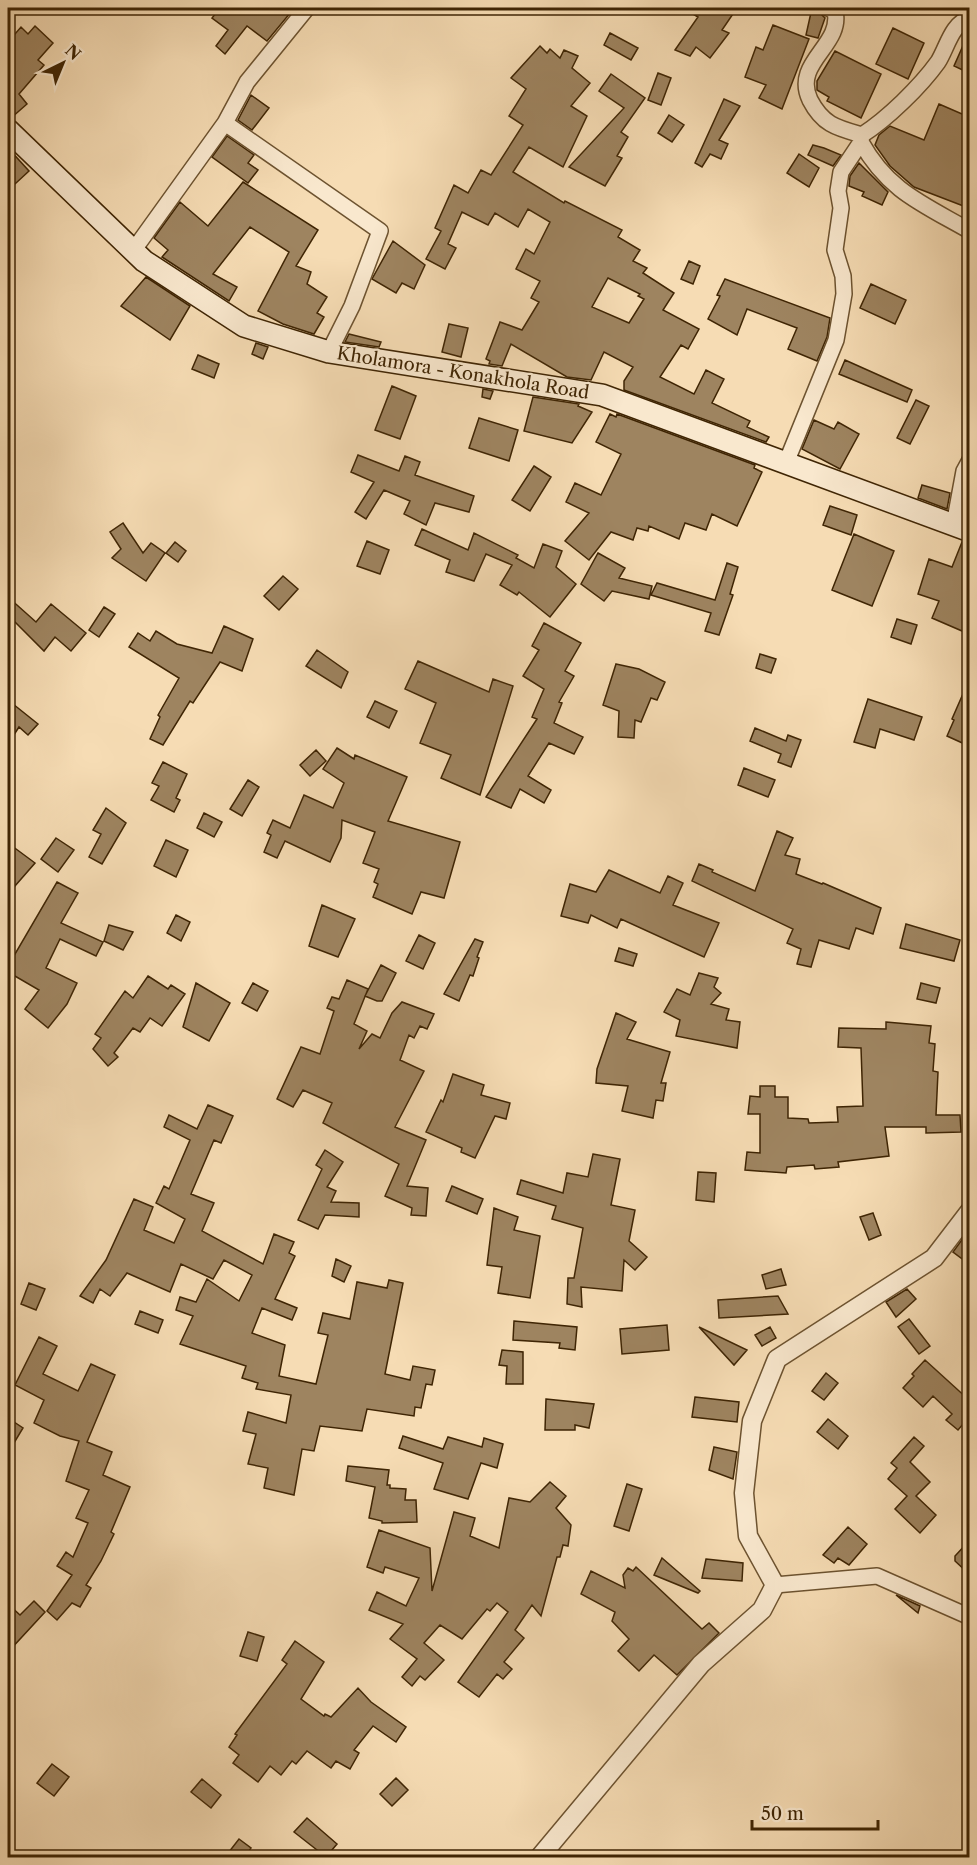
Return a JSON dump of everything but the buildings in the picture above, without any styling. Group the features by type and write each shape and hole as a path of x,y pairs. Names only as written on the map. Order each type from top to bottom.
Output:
{"main road":[{"name":"Kholamora - Konakhola Road","path":"8,130 144,261 244,326 329,352 602,395 962,528"}],"street":[{"path":"133,251 225,123 247,82 307,8"},
{"path":"828,8 835,11 837,22 832,35 809,65 805,79 806,90 815,109 830,126 862,139 881,174 894,187 969,231"},
{"path":"786,463 836,340 844,294 843,276 835,250 841,208 838,191 841,172 862,139 938,62 957,26 969,19"},
{"path":"225,123 380,231 352,306 329,352"},
{"path":"962,528 964,471 969,460"},
{"path":"775,1585 748,1536 744,1493 752,1420 777,1359 934,1258 969,1211"},
{"path":"775,1585 877,1576 969,1617"},
{"path":"539,1857 701,1664 762,1610 775,1585"}]}
